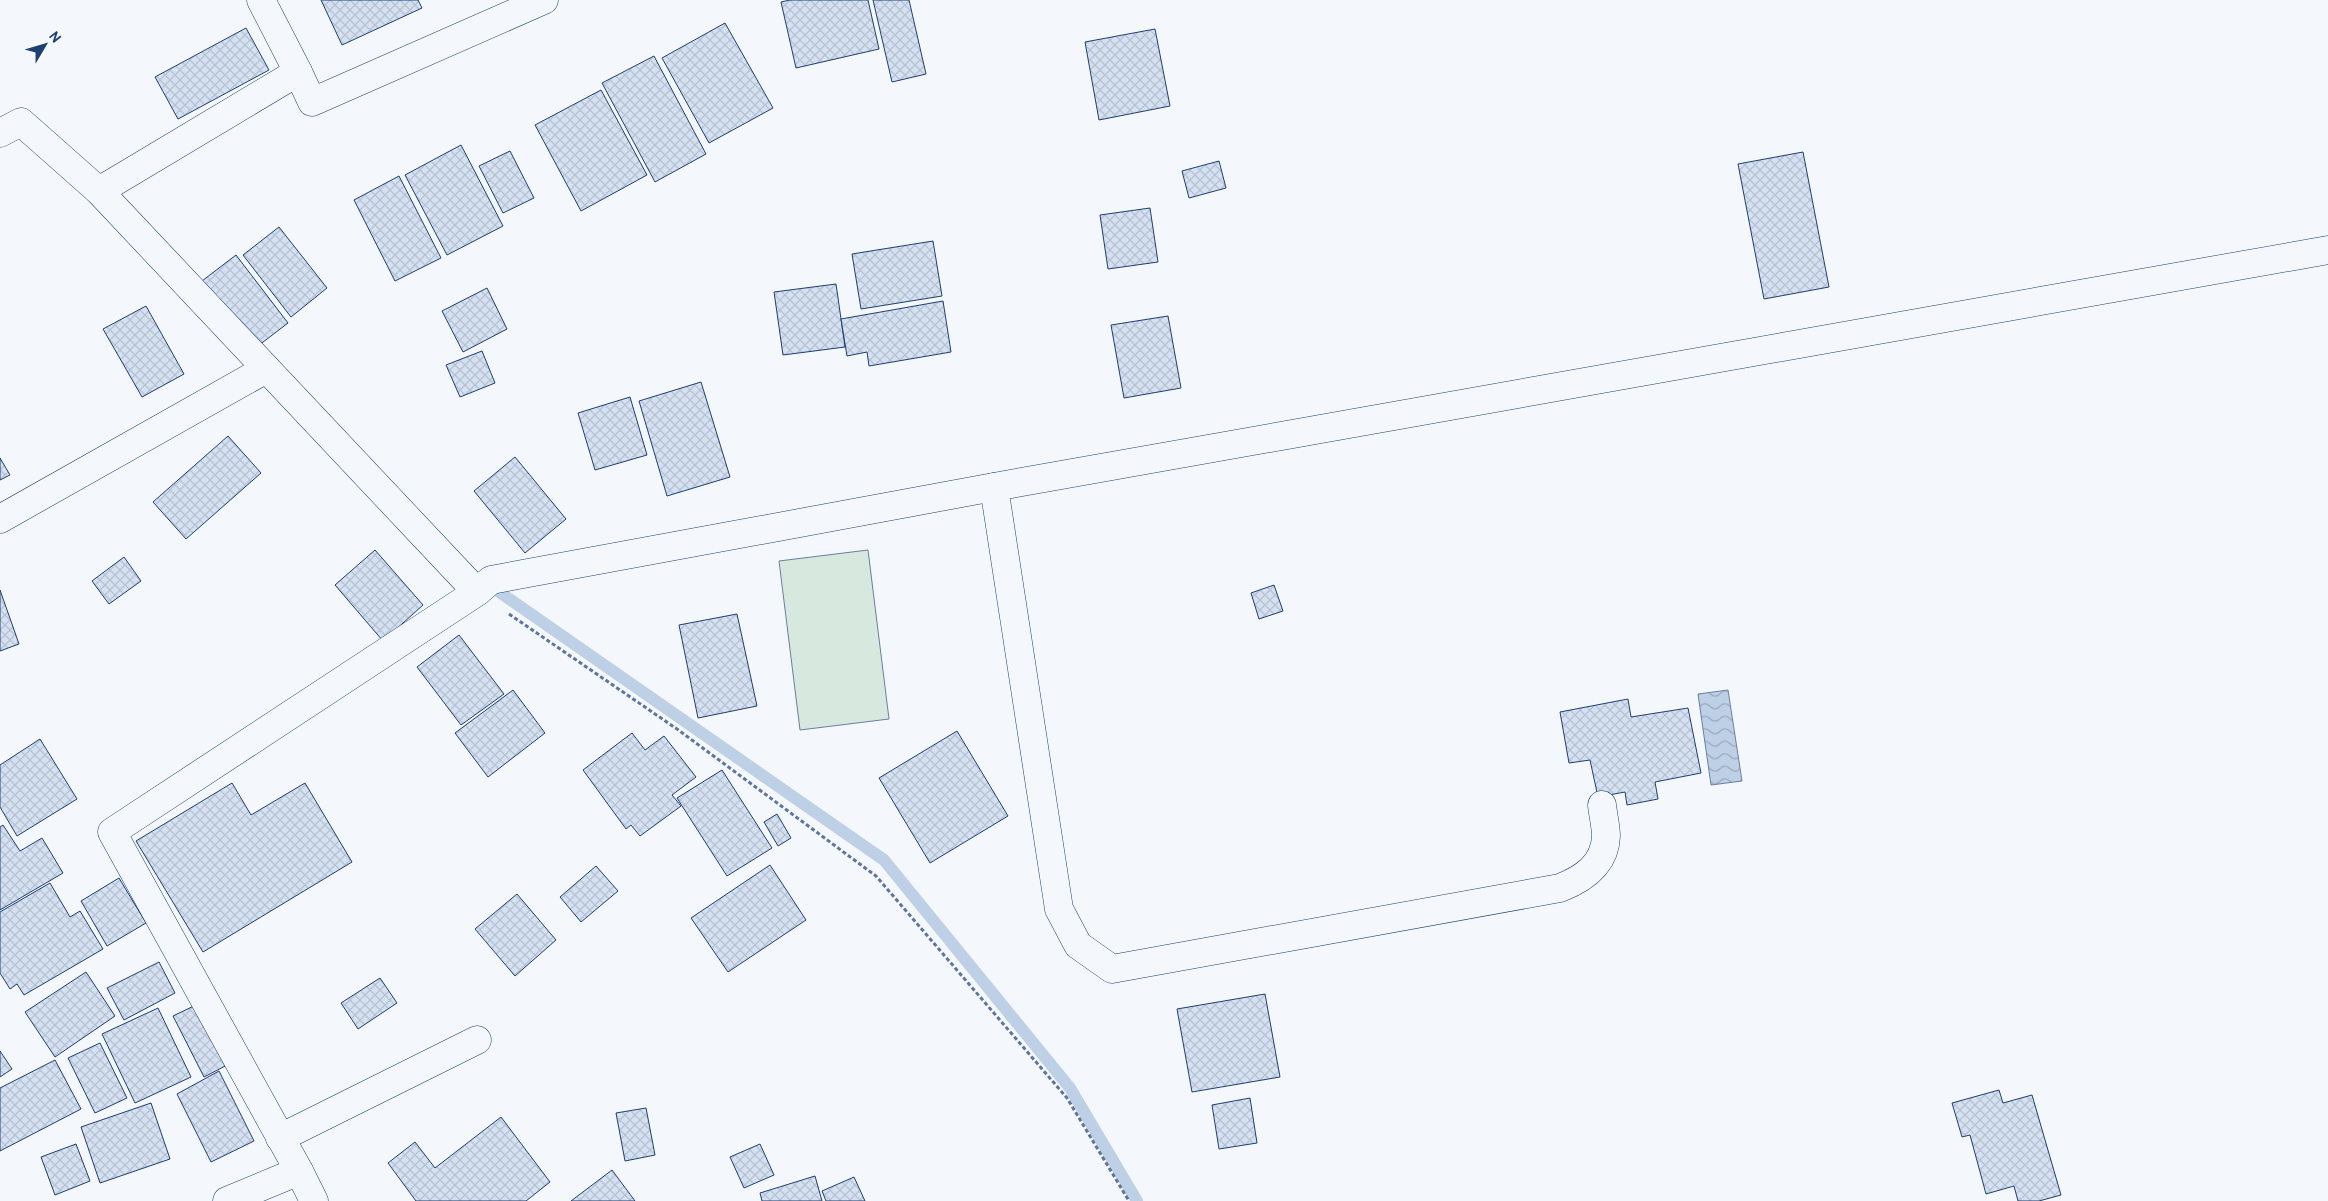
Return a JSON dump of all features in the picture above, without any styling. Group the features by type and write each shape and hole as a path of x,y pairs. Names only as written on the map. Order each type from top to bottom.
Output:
{"street":[{"path":"261,0 312,102 544,0"},
{"path":"99,191 298,72"},
{"path":"0,133 21,122 99,191 477,592"},
{"path":"314,1201 112,832 477,592 492,580 994,487 2328,250"},
{"path":"0,519 266,369"},
{"path":"994,487 1059,908 1078,945 1112,969 1560,888 1580,881 1599,861 1606,837 1602,805"},
{"path":"280,1138 477,1040"},
{"path":"227,1201 299,1171"}],"path":[{"path":"477,592 677,729 876,876 1067,1098 1129,1201"}],"shaded area":[{"path":"868,550 889,719 800,730 779,561"}],"water":[{"path":"1728,690 1742,781 1711,785 1698,694"}],"building":[{"path":"321,0 418,0 422,8 342,45"},
{"path":"790,0 868,0 879,49 796,68 781,2"},
{"path":"873,0 909,0 926,74 892,82"},
{"path":"725,23 773,108 709,143 662,58"},
{"path":"246,28 269,70 178,119 155,77"},
{"path":"1155,29 1170,106 1099,120 1085,42"},
{"path":"654,56 706,154 655,182 602,83"},
{"path":"601,90 647,175 581,211 535,125"},
{"path":"461,145 503,226 447,255 405,175"},
{"path":"510,151 534,198 503,213 479,166"},
{"path":"1803,152 1829,287 1764,299 1738,164"},
{"path":"1219,161 1226,188 1189,198 1182,171"},
{"path":"399,176 441,258 395,281 354,200"},
{"path":"1150,208 1158,262 1108,269 1100,215"},
{"path":"279,227 327,288 291,317 243,255"},
{"path":"933,241 942,296 861,309 852,254"},
{"path":"236,255 288,323 254,349 202,281"},
{"path":"836,284 845,347 783,355 774,292"},
{"path":"487,288 507,329 463,352 442,311"},
{"path":"943,301 951,352 869,366 867,352 847,356 841,319"},
{"path":"146,306 184,374 142,397 103,329"},
{"path":"1168,316 1181,388 1124,398 1111,325"},
{"path":"482,351 495,383 460,397 446,365"},
{"path":"701,382 730,477 667,496 639,401"},
{"path":"630,397 647,455 595,470 578,413"},
{"path":"228,436 261,473 186,539 153,502"},
{"path":"515,457 566,519 525,553 474,491"},
{"path":"0,458 10,475 0,480"},
{"path":"375,550 423,605 383,641 335,585"},
{"path":"124,557 141,581 109,604 92,581"},
{"path":"1274,585 1283,611 1259,619 1251,593"},
{"path":"0,590 19,644 0,651"},
{"path":"737,614 757,706 698,718 679,625"},
{"path":"459,635 504,694 461,725 417,667"},
{"path":"513,690 545,733 488,777 455,733"},
{"path":"1628,699 1631,717 1688,708 1701,773 1655,782 1658,799 1627,805 1625,792 1598,797 1590,760 1569,763 1560,712"},
{"path":"957,731 1008,816 930,863 879,778"},
{"path":"632,733 645,750 664,736 696,777 672,795 681,806 640,836 631,825 626,829 583,770"},
{"path":"40,739 77,799 17,836 0,807 0,765"},
{"path":"722,770 772,848 727,876 677,798"},
{"path":"232,783 251,815 305,783 352,862 203,952 136,841"},
{"path":"777,814 791,838 778,846 764,822"},
{"path":"3,825 20,851 42,838 63,873 0,910 0,827"},
{"path":"770,865 806,920 728,972 691,918"},
{"path":"596,866 618,891 581,922 560,897"},
{"path":"119,878 146,923 107,946 81,901"},
{"path":"50,883 70,917 80,911 103,949 24,995 17,984 10,989 0,973 0,912"},
{"path":"517,894 556,940 515,976 475,929"},
{"path":"159,962 175,993 124,1020 107,988"},
{"path":"86,972 115,1016 55,1057 25,1012"},
{"path":"380,978 397,1003 358,1029 341,1003"},
{"path":"1265,994 1280,1077 1192,1092 1177,1009"},
{"path":"200,1003 231,1063 204,1077 173,1016"},
{"path":"158,1008 191,1077 135,1103 102,1034"},
{"path":"100,1043 127,1098 95,1113 68,1058"},
{"path":"0,1051 12,1069 0,1077"},
{"path":"55,1060 81,1109 0,1151 0,1088"},
{"path":"219,1071 254,1141 211,1162 177,1094"},
{"path":"1999,1090 2003,1103 2032,1095 2061,1195 2039,1201 2018,1201 2014,1186 1986,1194 1970,1135 1962,1137 1952,1103"},
{"path":"1250,1098 1257,1143 1219,1149 1212,1105"},
{"path":"151,1103 170,1159 100,1183 81,1127"},
{"path":"646,1108 655,1155 625,1161 616,1113"},
{"path":"501,1117 550,1182 526,1201 416,1201 388,1163 415,1142 435,1168"},
{"path":"76,1144 90,1181 55,1195 41,1157"},
{"path":"760,1144 774,1175 744,1188 730,1157"},
{"path":"612,1170 635,1201 571,1201"},
{"path":"815,1176 822,1201 762,1201 760,1193"},
{"path":"854,1177 865,1201 826,1201 822,1191"}],"waterway":[{"path":"488,584 884,860 1070,1088 1137,1201"}]}
